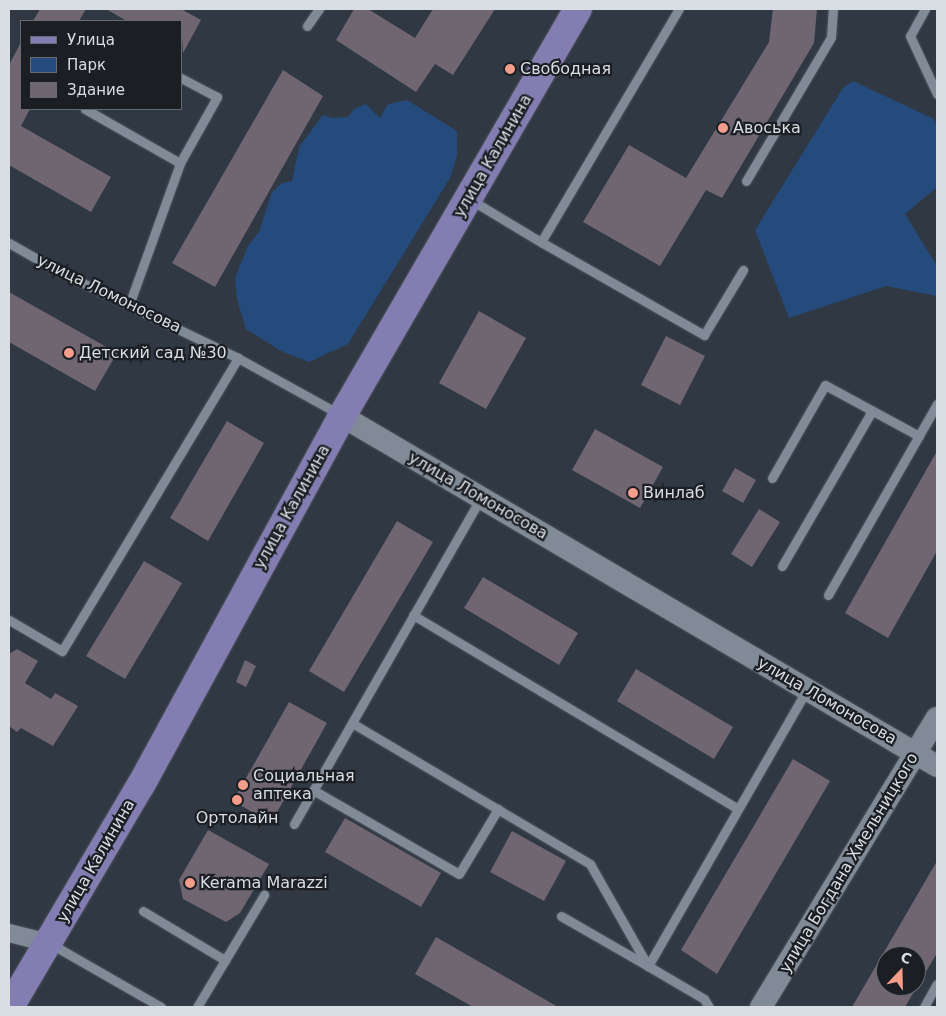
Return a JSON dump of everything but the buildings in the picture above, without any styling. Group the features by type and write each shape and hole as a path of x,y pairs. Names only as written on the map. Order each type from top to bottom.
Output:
{"main road":[{"name":"улица Калинина","path":"10,1007 145,777 342,416 578,9"}],"street":[{"name":"улица Ломоносова","path":"342,416 937,766"},
{"name":"улица Богдана Хмельницкого","path":"761,1007 937,718"},
{"path":"9,933 49,943"}],"lane":[{"path":"307,26 319,9"},
{"path":"541,242 679,9"},
{"path":"746,181 831,38 833,9"},
{"path":"925,9 910,36 937,94"},
{"path":"129,304 180,163 216,97 182,79"},
{"path":"87,110 180,163"},
{"path":"469,198 541,242 704,335 743,270"},
{"name":"улица Ломоносова","path":"9,243 60,272 238,358 342,416"},
{"path":"9,620 62,651 238,358"},
{"path":"772,478 825,385 919,436"},
{"path":"828,595 937,404"},
{"path":"782,566 872,411"},
{"path":"294,824 481,498"},
{"path":"413,615 738,809"},
{"path":"648,966 807,690"},
{"path":"352,722 590,864 648,966"},
{"path":"313,790 460,874 498,809"},
{"path":"197,1007 264,895"},
{"path":"143,912 225,960"},
{"path":"561,916 704,999 709,1007"},
{"path":"49,943 161,1007"},
{"path":"924,1007 937,984"}],"green space":[{"path":"853,81 934,119 937,126 937,187 905,214 937,266 937,296 886,286 789,318 755,230 843,88"},
{"path":"407,100 457,131 457,156 450,178 348,344 309,362 281,351 246,329 237,299 235,278 248,246 259,232 272,192 282,183 292,181 299,147 323,115 332,118 348,117 354,109 366,104 380,118 388,104"}],"place":[{"name":"Свободная","path":"510,69"},
{"name":"Авоська","path":"723,128"},
{"name":"Детский сад №30","path":"69,353"},
{"name":"Винлаб","path":"633,493"},
{"name":"Социальная аптека","path":"243,785"},
{"name":"Ортолайн","path":"237,800"},
{"name":"Kerama Marazzi","path":"190,883"}]}
